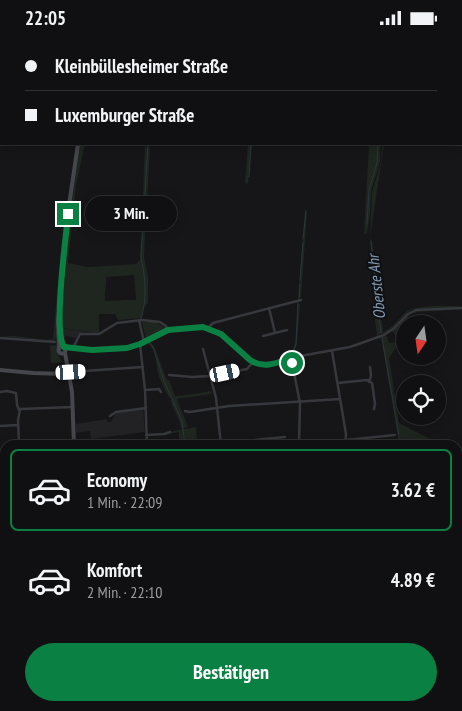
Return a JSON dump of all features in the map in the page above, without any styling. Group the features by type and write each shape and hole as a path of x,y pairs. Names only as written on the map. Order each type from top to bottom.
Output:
{"street":[{"path":"74,440 73,407 68,372 60,338 59,315 69,205 78,145"},
{"path":"208,328 213,323 301,300"},
{"path":"269,308 275,333"},
{"path":"63,350 73,348 116,349 140,344 168,330 196,327 208,328 223,335 253,362 266,365 291,358 350,347 386,334 408,314 416,310 462,308"},
{"path":"73,348 78,337 82,334 99,334 117,323 140,320 160,322 168,330"},
{"path":"140,320 146,341"},
{"path":"264,336 288,330"},
{"path":"0,338 54,342"},
{"path":"140,344 145,390 146,440"},
{"path":"203,349 217,408 221,440"},
{"path":"332,351 346,440"},
{"path":"291,358 300,403 299,440"},
{"path":"169,375 210,376 246,369 253,362"},
{"path":"0,370 48,373 63,370 68,372 143,367"},
{"path":"369,382 371,376 370,367"},
{"path":"337,383 367,380 372,383 374,409"},
{"path":"145,390 159,389 161,392"},
{"path":"0,392 16,393 19,411 19,440"},
{"path":"185,411 340,399"},
{"path":"19,411 73,407"},
{"path":"110,416 116,412 146,408"},
{"path":"0,426 18,425"},
{"path":"146,435 170,432"},
{"path":"354,440 395,435"},
{"path":"258,440 285,437"}],"shaded area":[{"path":"79,145 85,145 76,185 68,263 88,267 136,264 140,260 145,147 150,148 144,256 148,277 148,303 144,308 141,318 118,320 115,314 99,314 99,333 61,328 69,214","holes":["134,275 136,300 105,301 106,277"]},
{"path":"248,145 252,145 248,184 245,183"},
{"path":"369,145 380,145 380,162 371,191 367,233 364,234"},
{"path":"382,145 384,145 370,237 372,192 381,162"},
{"path":"305,209 307,212 301,297 298,300"},
{"path":"62,238 56,314 57,338 49,341 0,336 53,339"},
{"path":"370,239 372,241 383,332 396,322 389,331 373,337 377,335 374,314 378,312"},
{"path":"298,302 300,305 297,344 293,356 289,358 295,344"},
{"path":"434,306 462,307 413,309 403,315 411,309 418,308"},
{"path":"462,309 417,312 409,315 416,311"},
{"path":"142,322 155,322 165,327 165,329 146,339"},
{"path":"396,327 396,336 392,331"},
{"path":"61,328 88,332 79,333 76,338 66,336 65,338 62,337"},
{"path":"387,336 389,343 396,342 396,348 389,358 396,404 396,425 403,425 432,440 398,440 381,337"},
{"path":"149,341 154,346 175,396 211,391 212,394 177,399 188,427 167,431 181,428 172,405 171,397 169,398 158,374 155,354 147,342"},
{"path":"50,345 58,346 57,352 62,362 51,363"},
{"path":"143,409 145,432 91,439 90,431 76,433 76,424 107,419 107,422 111,422 116,413"},
{"path":"196,427 197,440 179,440 179,432 164,435"}],"waterway":[{"path":"141,319 145,296 145,281 141,258 148,145"},
{"path":"249,177 251,145"},
{"name":"Oberste Ahr","path":"367,224 369,190 377,163 378,145"},
{"path":"303,239 306,211"},
{"name":"Oberste Ahr","path":"371,241 381,333"},
{"path":"300,280 303,243"},
{"path":"299,298 300,284"},
{"path":"291,357 296,344 298,303"},
{"path":"144,338 153,347 164,381 182,421 184,440"},
{"name":"Oberste Ahr","path":"382,338 399,435"}],"route":[{"path":"68,214 59,315 60,338 64,347 92,350 127,348 140,344 168,330 203,327 221,334 250,360 259,365 291,358 292,363"}]}
